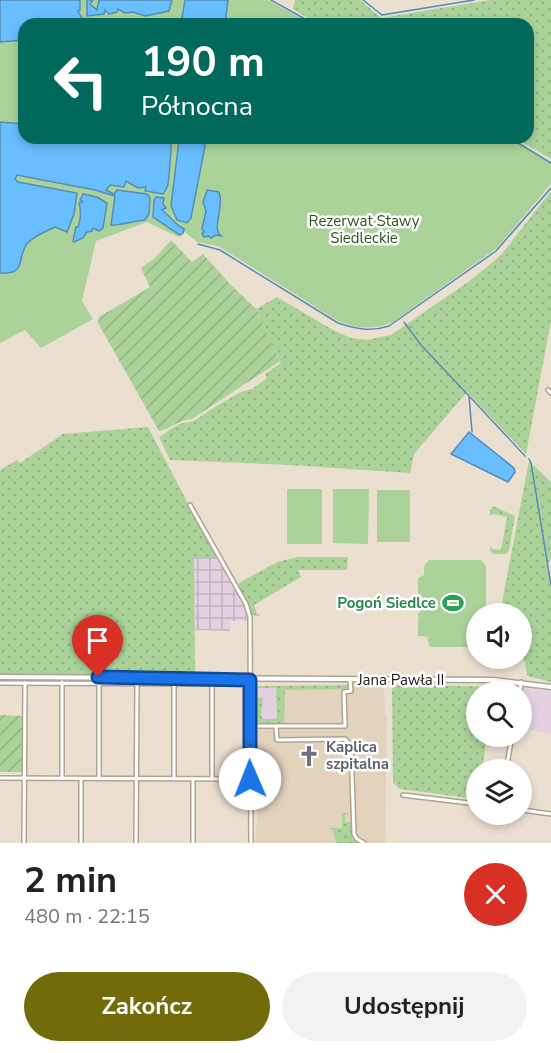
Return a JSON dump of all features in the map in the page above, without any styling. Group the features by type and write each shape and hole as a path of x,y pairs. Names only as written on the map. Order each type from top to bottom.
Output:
{"main road":[{"name":"Jana Pawła II","path":"0,677 466,681"},
{"name":"Jana Pawła II","path":"532,684 551,687"}],"street":[{"path":"190,505 248,609 250,617 251,843"},
{"path":"136,843 137,680"},
{"path":"0,682 137,680 227,684"},
{"path":"250,726 345,726 345,692 351,691 350,680"},
{"path":"24,843 25,682"},
{"path":"62,682 62,778"},
{"path":"99,682 99,778"},
{"path":"174,683 174,778"},
{"path":"212,684 212,779"},
{"path":"276,726 277,740 345,740 349,742 354,834 357,840 364,843"},
{"path":"250,752 265,754 264,799"},
{"path":"0,778 250,779"},
{"path":"81,778 81,843"},
{"path":"193,779 193,843"},
{"path":"403,795 466,803"},
{"path":"532,811 551,814"}],"shaded area":[{"path":"194,557 216,557 245,609 247,621 230,621 230,631 195,630"},
{"path":"256,686 284,686 279,724 261,724 261,699 256,699"},
{"path":"284,686 349,686 351,688 352,686 384,686 387,716 385,843 255,843 256,754 259,754 260,750 256,749 256,728 267,728 267,724 279,724"},
{"path":"532,689 551,692 551,734 532,730"}],"green space":[{"name":"Rezerwat Stawy Siedleckie","path":"0,0 268,0 300,18 18,18 18,144 520,144 551,163 551,184 497,248 386,325 366,328 338,321 218,246 197,242 185,232 178,237 147,222 96,241 82,301 93,319 41,348 25,330 0,343"},
{"path":"295,0 360,0 381,18 308,18 293,9"},
{"path":"490,0 551,0 551,159 525,144 534,144 534,18 381,18"},
{"path":"551,191 551,321 526,454 467,392 414,454 410,473 170,460 159,437 179,424 194,421 241,392 252,389 267,378 265,374 281,363 256,309 277,297 351,338 367,340 391,335 471,280 501,255"},
{"path":"171,240 192,262 203,254 256,309 280,361 192,419 159,431 98,323 99,317 150,287 141,268 155,258"},
{"path":"148,427 216,557 194,557 195,676 0,675 0,470 17,460 20,463 63,434"},
{"path":"529,461 551,482 551,558 548,564 551,585 551,682 527,676 526,669 532,669 532,603 502,603"},
{"path":"287,489 322,489 322,544 287,544"},
{"path":"333,489 369,489 368,544 333,543"},
{"path":"377,490 410,490 410,542 377,542"},
{"path":"493,506 515,516 509,550 506,554 493,554 490,550 491,546 492,549 501,550 507,517 493,514 490,516"},
{"path":"298,557 348,557 347,570 298,570 301,577 254,605 260,616 252,615 238,588 239,583 277,562"},
{"name":"Pogoń Siedlce","path":"429,560 481,560 486,566 486,603 466,603 466,647 430,647 427,638 431,637 418,636 420,600 418,596 421,595 418,594 418,578 424,575 424,566"},
{"path":"349,685 349,688 343,689 285,690 284,723 275,724 274,721 274,724 267,724 265,720 266,724 256,724 256,698 263,697 261,716 264,719 277,717 276,688 256,688 256,686"},
{"path":"392,685 466,686 466,747 485,747 484,759 466,759 466,798 400,789 393,783"},
{"path":"0,715 22,716 22,772 0,772"},
{"path":"342,813 350,814 345,815 345,823 352,821 353,837 360,843 336,843 330,828 342,828"}],"water":[{"path":"0,0 80,1 78,11 82,18 18,18 18,40 0,42"},
{"path":"87,0 93,0 90,4 97,10 99,0 172,0 169,11 145,16 133,12 125,13 118,9 117,12 109,14 105,10 104,14 87,16"},
{"path":"185,0 228,0 226,18 182,18"},
{"path":"0,122 18,124 18,144 171,144 168,186 163,194 145,191 146,187 138,188 126,181 124,187 110,185 106,190 114,194 117,190 147,194 150,198 149,214 145,220 111,225 115,196 17,175 15,179 18,182 77,193 74,214 67,232 55,227 35,237 26,245 17,269 14,272 0,273"},
{"path":"179,144 204,144 191,218 187,223 177,220 171,206"},
{"path":"207,190 219,192 220,198 217,227 221,236 216,235 211,238 204,237 202,234 206,211 203,202"},
{"path":"83,194 97,197 107,203 103,228 99,231 93,228 83,238 74,242 80,218 79,203 83,202 80,200"},
{"path":"156,197 164,198 163,204 166,208 162,210 184,229 183,233 180,235 153,217"},
{"path":"469,432 514,468 515,472 508,482 451,454"}],"waterway":[{"path":"271,0 303,18"},
{"path":"363,0 382,15 474,0"},
{"path":"520,144 551,163"},
{"path":"198,244 220,250 338,323 357,328 376,329 389,326 496,251 551,188"},
{"path":"404,322 421,345 469,396 472,432"},
{"path":"470,397 525,456"},
{"path":"529,459 551,585"}],"place":[{"name":"Pogoń Siedlce","path":"453,603"},
{"name":"Kaplica szpitalna","path":"309,756"}],"route":[{"path":"98,677 250,680 250,779"}]}
